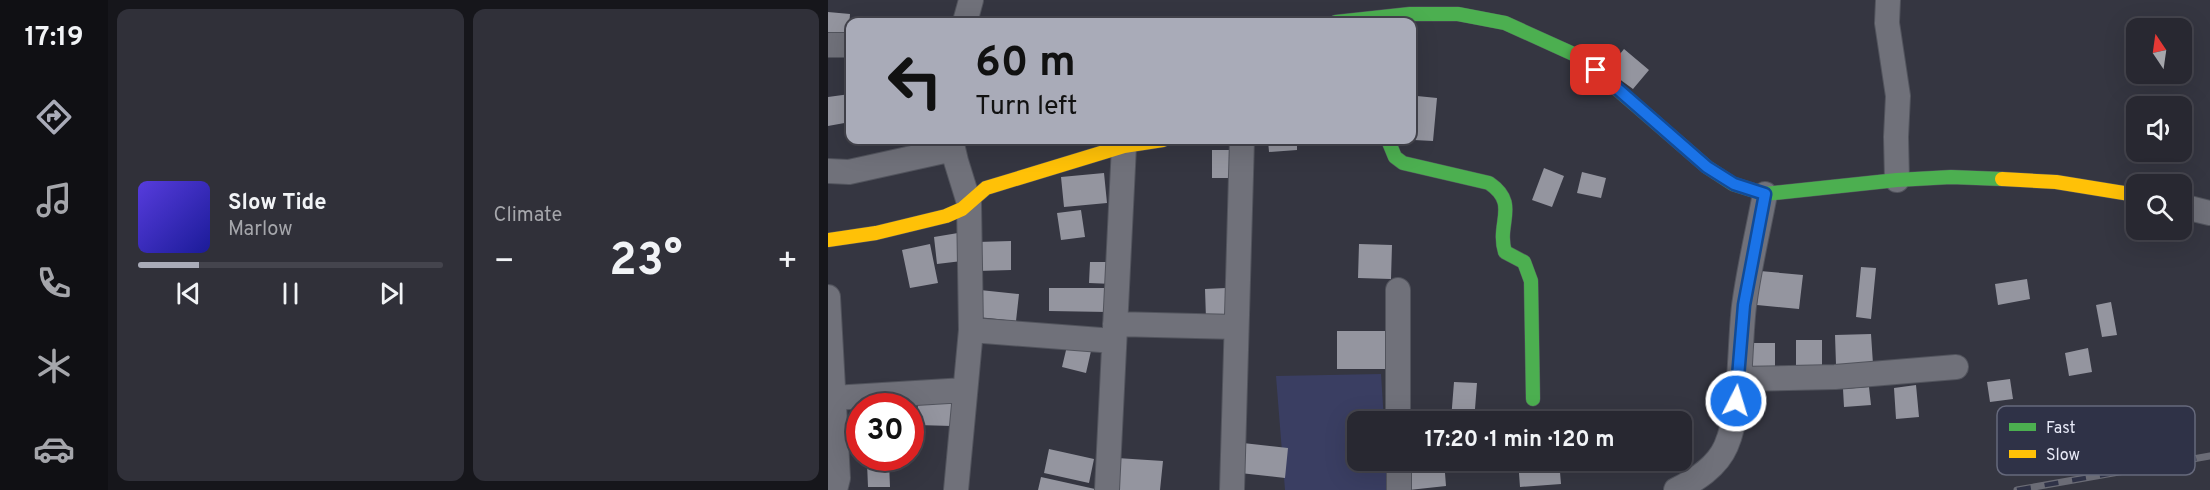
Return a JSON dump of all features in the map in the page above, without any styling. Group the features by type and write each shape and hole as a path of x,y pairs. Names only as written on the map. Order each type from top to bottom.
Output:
{"street":[{"path":"966,18 971,0"},
{"path":"1888,0 1887,23 1898,96 1897,180"},
{"path":"1373,18 1410,14 1458,14 1504,23 1580,57 1707,167 1762,205"},
{"path":"828,45 846,45"},
{"path":"828,171 849,172 952,144 969,204 971,330 956,490"},
{"path":"828,240 883,232 957,212 986,188 1137,144"},
{"path":"1232,490 1242,144"},
{"path":"1390,144 1395,157 1403,163 1490,183 1500,188 1506,201 1508,214 1502,245 1505,252 1522,258 1528,267 1531,281 1533,399"},
{"path":"1107,490 1124,146"},
{"path":"1762,205 1796,192 1897,180 1952,177 2006,178 2126,193"},
{"path":"1676,490 1696,481 1717,461 1726,447 1733,422 1744,305 1762,205"},
{"path":"2192,209 2210,213"},
{"path":"1398,290 1398,411"},
{"path":"828,297 838,478 835,490"},
{"path":"971,330 1115,333 1236,327"},
{"path":"1738,380 1834,377 1956,367"},
{"path":"833,398 965,390"},
{"path":"1398,471 1399,490"}],"shaded area":[{"path":"1381,374 1383,411 1347,411 1347,471 1388,471 1389,490 1285,490 1276,376"}],"building":[{"path":"828,12 850,14 850,18 846,18 846,40 828,39"},
{"path":"1624,49 1649,70 1633,89 1607,70"},
{"path":"846,95 846,123 828,126 828,97"},
{"path":"1417,96 1437,98 1433,141 1416,140"},
{"path":"1268,144 1297,144 1297,150 1269,152"},
{"path":"1212,150 1233,150 1233,178 1212,178"},
{"path":"1544,168 1564,176 1552,207 1532,200"},
{"path":"1582,172 1606,178 1601,198 1577,193"},
{"path":"1104,173 1107,203 1064,207 1061,177"},
{"path":"1081,210 1085,237 1061,240 1057,213"},
{"path":"958,233 962,261 937,264 934,237"},
{"path":"1011,241 1011,270 978,271 977,242"},
{"path":"930,244 938,283 910,288 902,250"},
{"path":"1359,244 1392,245 1391,279 1358,278"},
{"path":"1090,262 1114,262 1113,284 1089,283"},
{"path":"1861,267 1876,268 1871,319 1856,317"},
{"path":"1760,271 1803,275 1799,309 1757,305"},
{"path":"2027,279 2030,299 1998,305 1995,284"},
{"path":"1049,288 1109,288 1108,312 1049,311"},
{"path":"1226,288 1227,318 1206,319 1205,289"},
{"path":"980,290 1019,294 1016,321 978,317"},
{"path":"2111,302 2117,335 2102,337 2096,305"},
{"path":"1337,331 1386,331 1386,369 1337,369"},
{"path":"1871,334 1873,364 1836,365 1835,335"},
{"path":"1796,340 1822,340 1822,368 1796,368"},
{"path":"1749,343 1775,343 1775,369 1749,369"},
{"path":"1067,346 1091,351 1086,373 1062,367"},
{"path":"2088,348 2092,372 2069,376 2065,353"},
{"path":"2010,379 2013,399 1990,402 1987,382"},
{"path":"1454,382 1477,383 1475,411 1452,411"},
{"path":"1916,385 1919,417 1896,419 1894,388"},
{"path":"1869,387 1871,405 1844,407 1843,389"},
{"path":"924,402 953,404 952,426 924,425"},
{"path":"1243,443 1288,448 1285,478 1240,473"},
{"path":"1049,449 1094,459 1089,483 1044,473"},
{"path":"1117,458 1163,461 1160,490 1114,490"},
{"path":"867,471 889,471 890,487 868,487"},
{"path":"1407,471 1445,471 1446,486 1409,490"},
{"path":"1519,471 1560,471 1561,484 1520,487"},
{"path":"1041,477 1095,489 1095,490 1038,490"}],"railway":[{"path":"2195,459 2210,456"},
{"path":"2017,490 2102,475"}],"traffic: fast":[{"path":"1373,18 1410,14 1458,14 1505,23 1580,57 1707,167 1733,184 1765,194 1897,180 1951,177 2002,179"},
{"path":"1390,144 1395,157 1403,163 1489,183 1503,199 1505,252 1524,262 1531,281 1533,399"}],"traffic: slow":[{"path":"828,240 876,233 946,216 962,209 986,188 1137,144"},
{"path":"2002,179 2056,182 2126,193"}],"route":[{"path":"1596,70 1707,167 1734,184 1765,194 1744,305 1736,401"}]}
